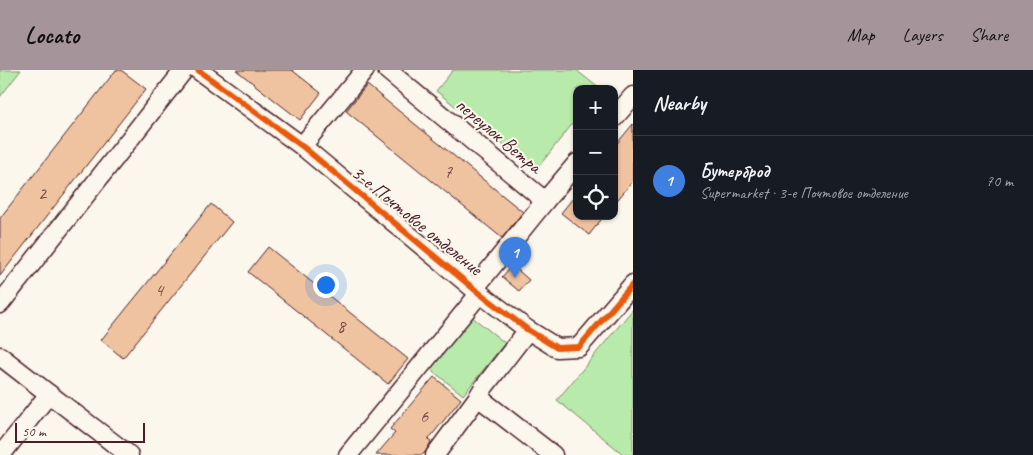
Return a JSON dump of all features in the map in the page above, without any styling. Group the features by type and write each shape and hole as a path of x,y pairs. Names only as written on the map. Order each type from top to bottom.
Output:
{"street":[{"path":"0,304 184,70"},
{"name":"3-е Почтовое отделение","path":"198,70 302,146 477,291 528,330 557,348 579,347 633,284"},
{"path":"302,146 365,70"},
{"name":"переулок Ветра","path":"387,70 545,201 573,168"},
{"path":"618,113 633,96"},
{"path":"348,455 545,201"},
{"path":"435,455 528,330"},
{"path":"0,356 129,455"},
{"path":"2,455 48,394"},
{"path":"478,397 553,455"}],"green space":[{"path":"0,70 21,70 0,97"},
{"path":"453,70 576,70 595,85 573,85 573,123 536,170 436,91"},
{"path":"633,309 633,455 624,455 557,400"},
{"path":"471,316 505,343 463,395 429,368"}],"building":[{"path":"116,70 121,70 146,89 0,276 0,218"},
{"path":"236,70 292,70 321,93 300,120"},
{"path":"367,85 523,212 502,238 346,111"},
{"path":"633,124 633,181 618,199 618,175 618,142"},
{"path":"573,198 573,220 601,220 589,235 561,213"},
{"path":"211,204 232,222 123,358 101,340"},
{"path":"268,247 408,359 388,384 248,272"},
{"path":"512,265 529,280 519,291 502,277"},
{"path":"434,377 461,399 428,440 431,442 426,451 422,455 376,455 395,433 390,429"}],"cycle path":[{"path":"198,70 302,146 474,289 528,330 557,348 579,347 633,284"}],"place":[{"name":"Бутерброд","path":"515,278"}]}
